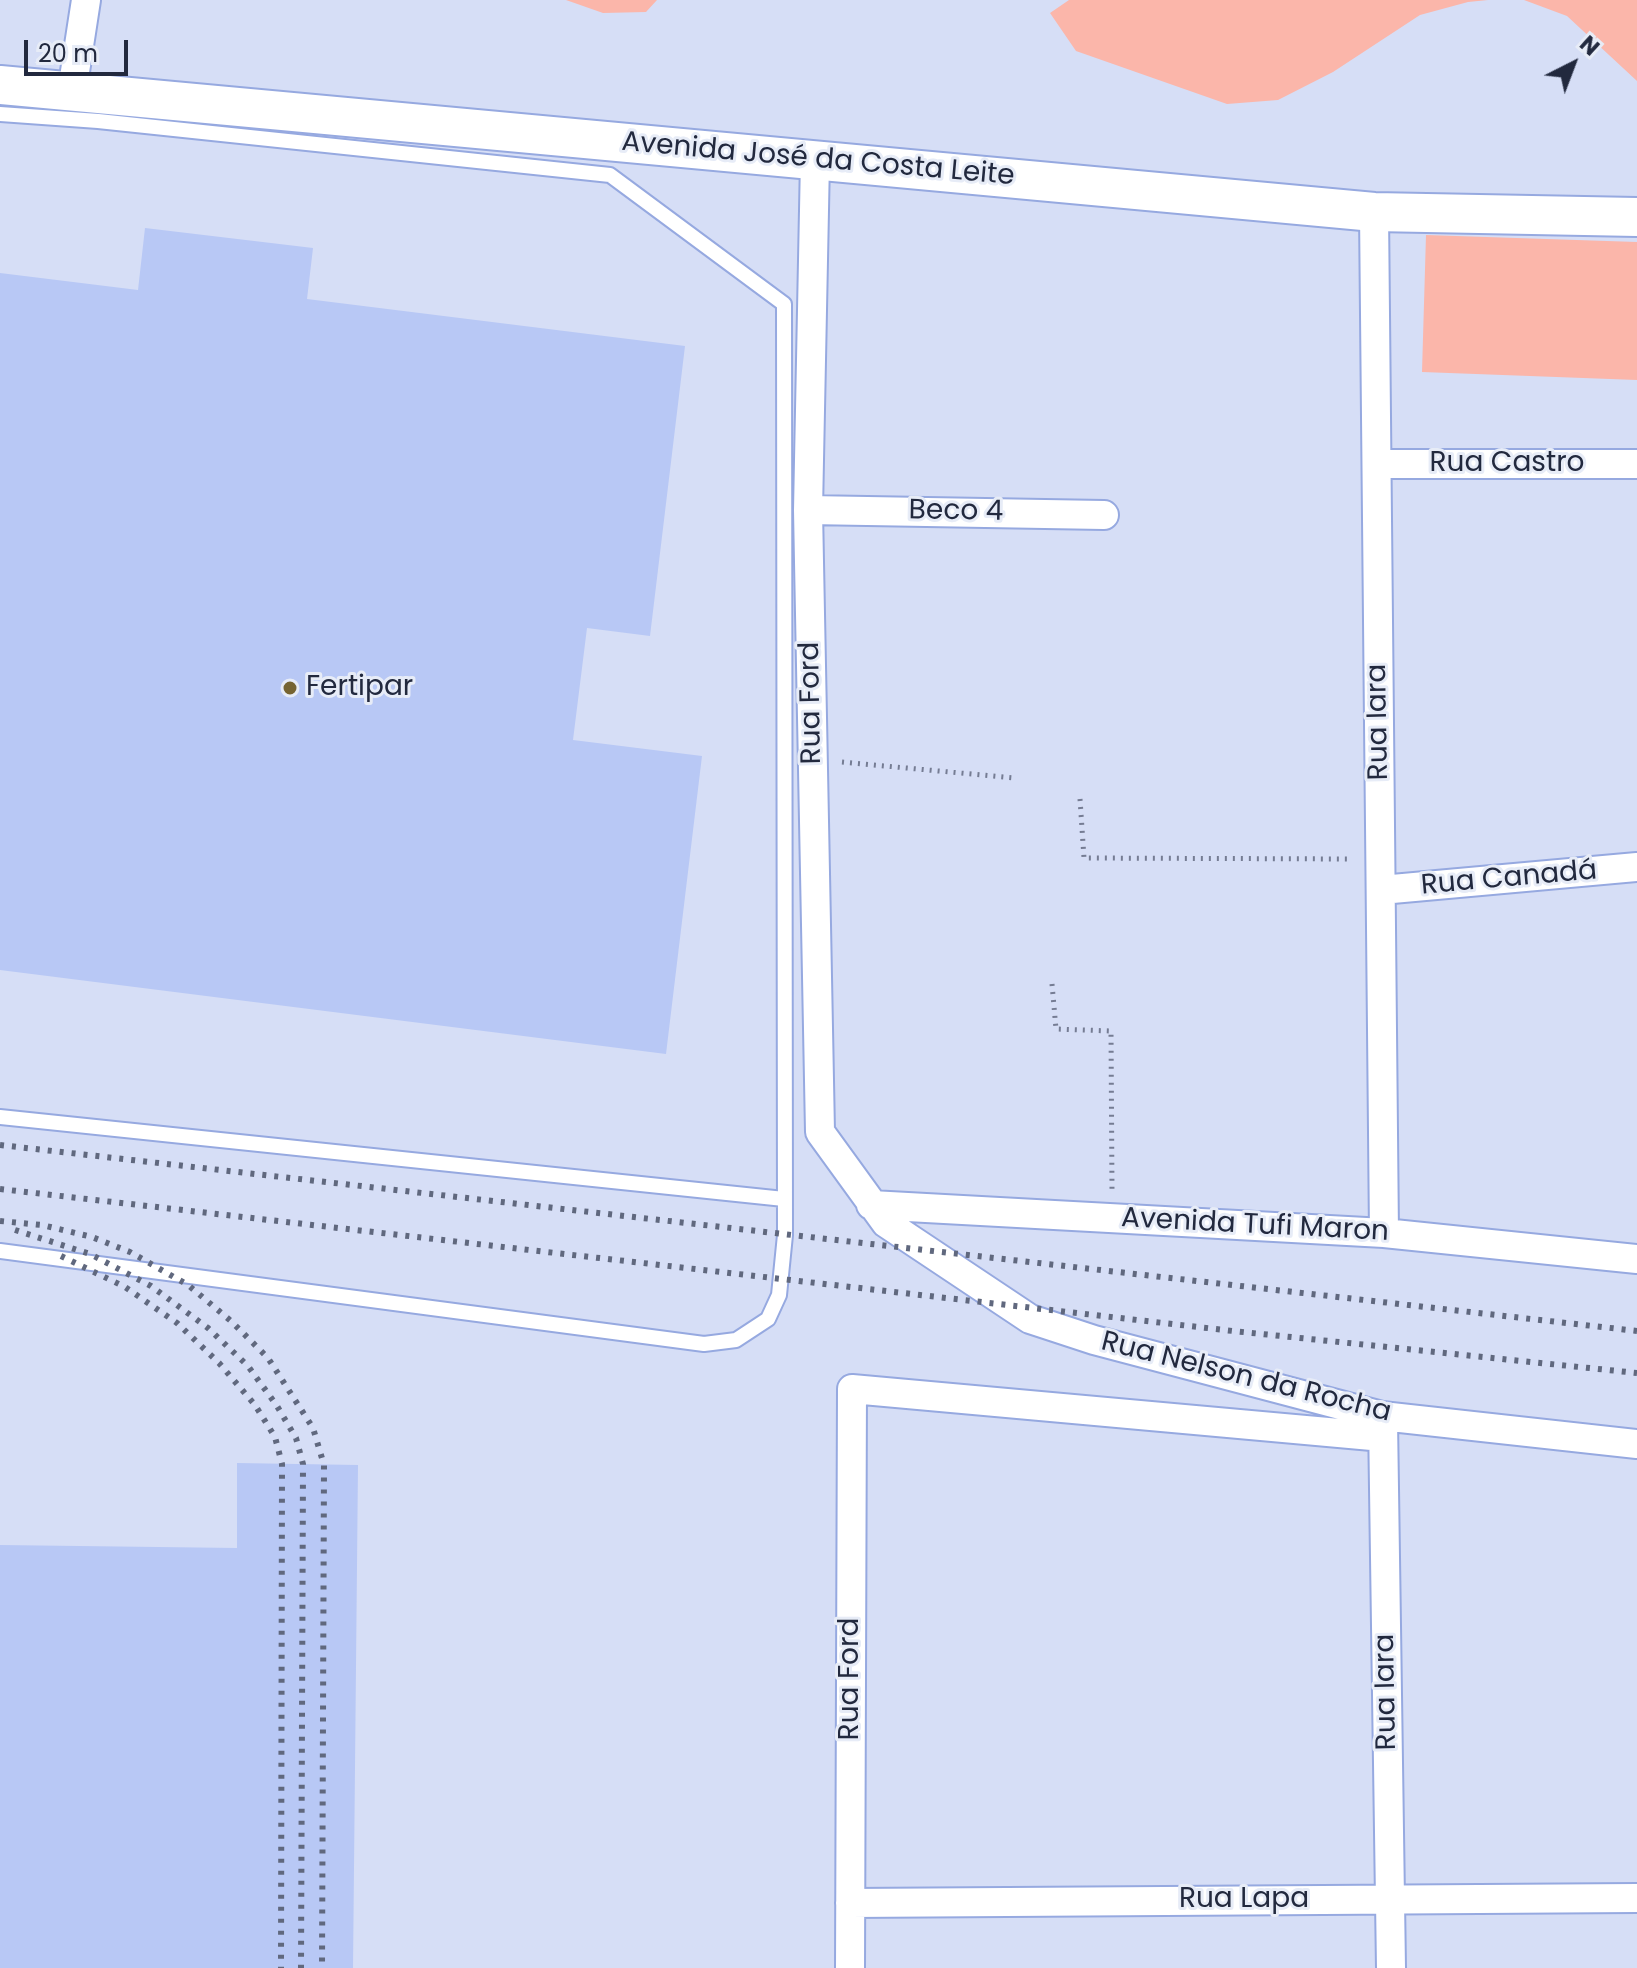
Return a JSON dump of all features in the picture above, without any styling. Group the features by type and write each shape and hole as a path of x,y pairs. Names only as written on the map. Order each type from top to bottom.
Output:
{"street":[{"path":"72,91 86,0"},
{"name":"Avenida José da Costa Leite","path":"0,85 1374,212 1637,217"},
{"name":"Rua Ford","path":"815,160 808,510 820,1132 879,1214"},
{"name":"Rua Iara","path":"1374,212 1384,1233"},
{"name":"Rua Castro","path":"1377,464 1637,464"},
{"name":"Beco 4","path":"808,510 1104,515"},
{"name":"Rua Canadá","path":"1381,890 1637,867"},
{"name":"Avenida Tufi Maron","path":"879,1214 1112,1218 1384,1233 1637,1259"},
{"name":"Rua Nelson da Rocha","path":"879,1214 1030,1319 1094,1340 1383,1426 1637,1444"},
{"name":"Rua Ford","path":"850,1968 852,1389 1383,1426"},
{"name":"Rua Iara","path":"1383,1426 1391,1968"},
{"name":"Rua Lapa","path":"850,1903 1637,1898"}],"lane":[{"path":"0,114 98,121 610,175 784,304 785,1235 779,1295 768,1319 736,1340 704,1344 0,1251"},
{"path":"0,1117 784,1199"}],"path":[{"path":"813,759 1014,778"},
{"path":"1080,799 1084,858 1381,859"},
{"path":"1052,984 1056,1029 1111,1031 1112,1218"}],"shaded area":[{"path":"566,0 657,0 646,12 603,13"},
{"path":"1069,0 1488,0 1420,15 1333,72 1278,100 1227,104 1076,51 1050,13"},
{"path":"1524,0 1637,0 1637,81 1567,16"},
{"path":"1426,235 1637,242 1637,380 1422,372"}],"building":[{"name":"Fertipar","path":"145,228 313,248 307,299 685,346 650,636 587,628 573,740 702,756 666,1054 0,970 0,273 138,290"},
{"path":"237,1463 358,1465 353,1968 0,1968 0,1545 237,1548"}],"railway":[{"path":"0,1145 1637,1331"},
{"path":"0,1189 1233,1331 1637,1373"},
{"path":"0,1221 42,1225 92,1237 130,1252 188,1285 268,1358 313,1428 324,1465 322,1968"},
{"path":"15,1230 90,1254 151,1286 208,1328 248,1366 296,1438 303,1464 301,1968"},
{"path":"61,1256 125,1287 177,1323 219,1363 255,1405 275,1437 282,1464 281,1968"}],"place":[{"name":"Fertipar","path":"290,688"}]}
